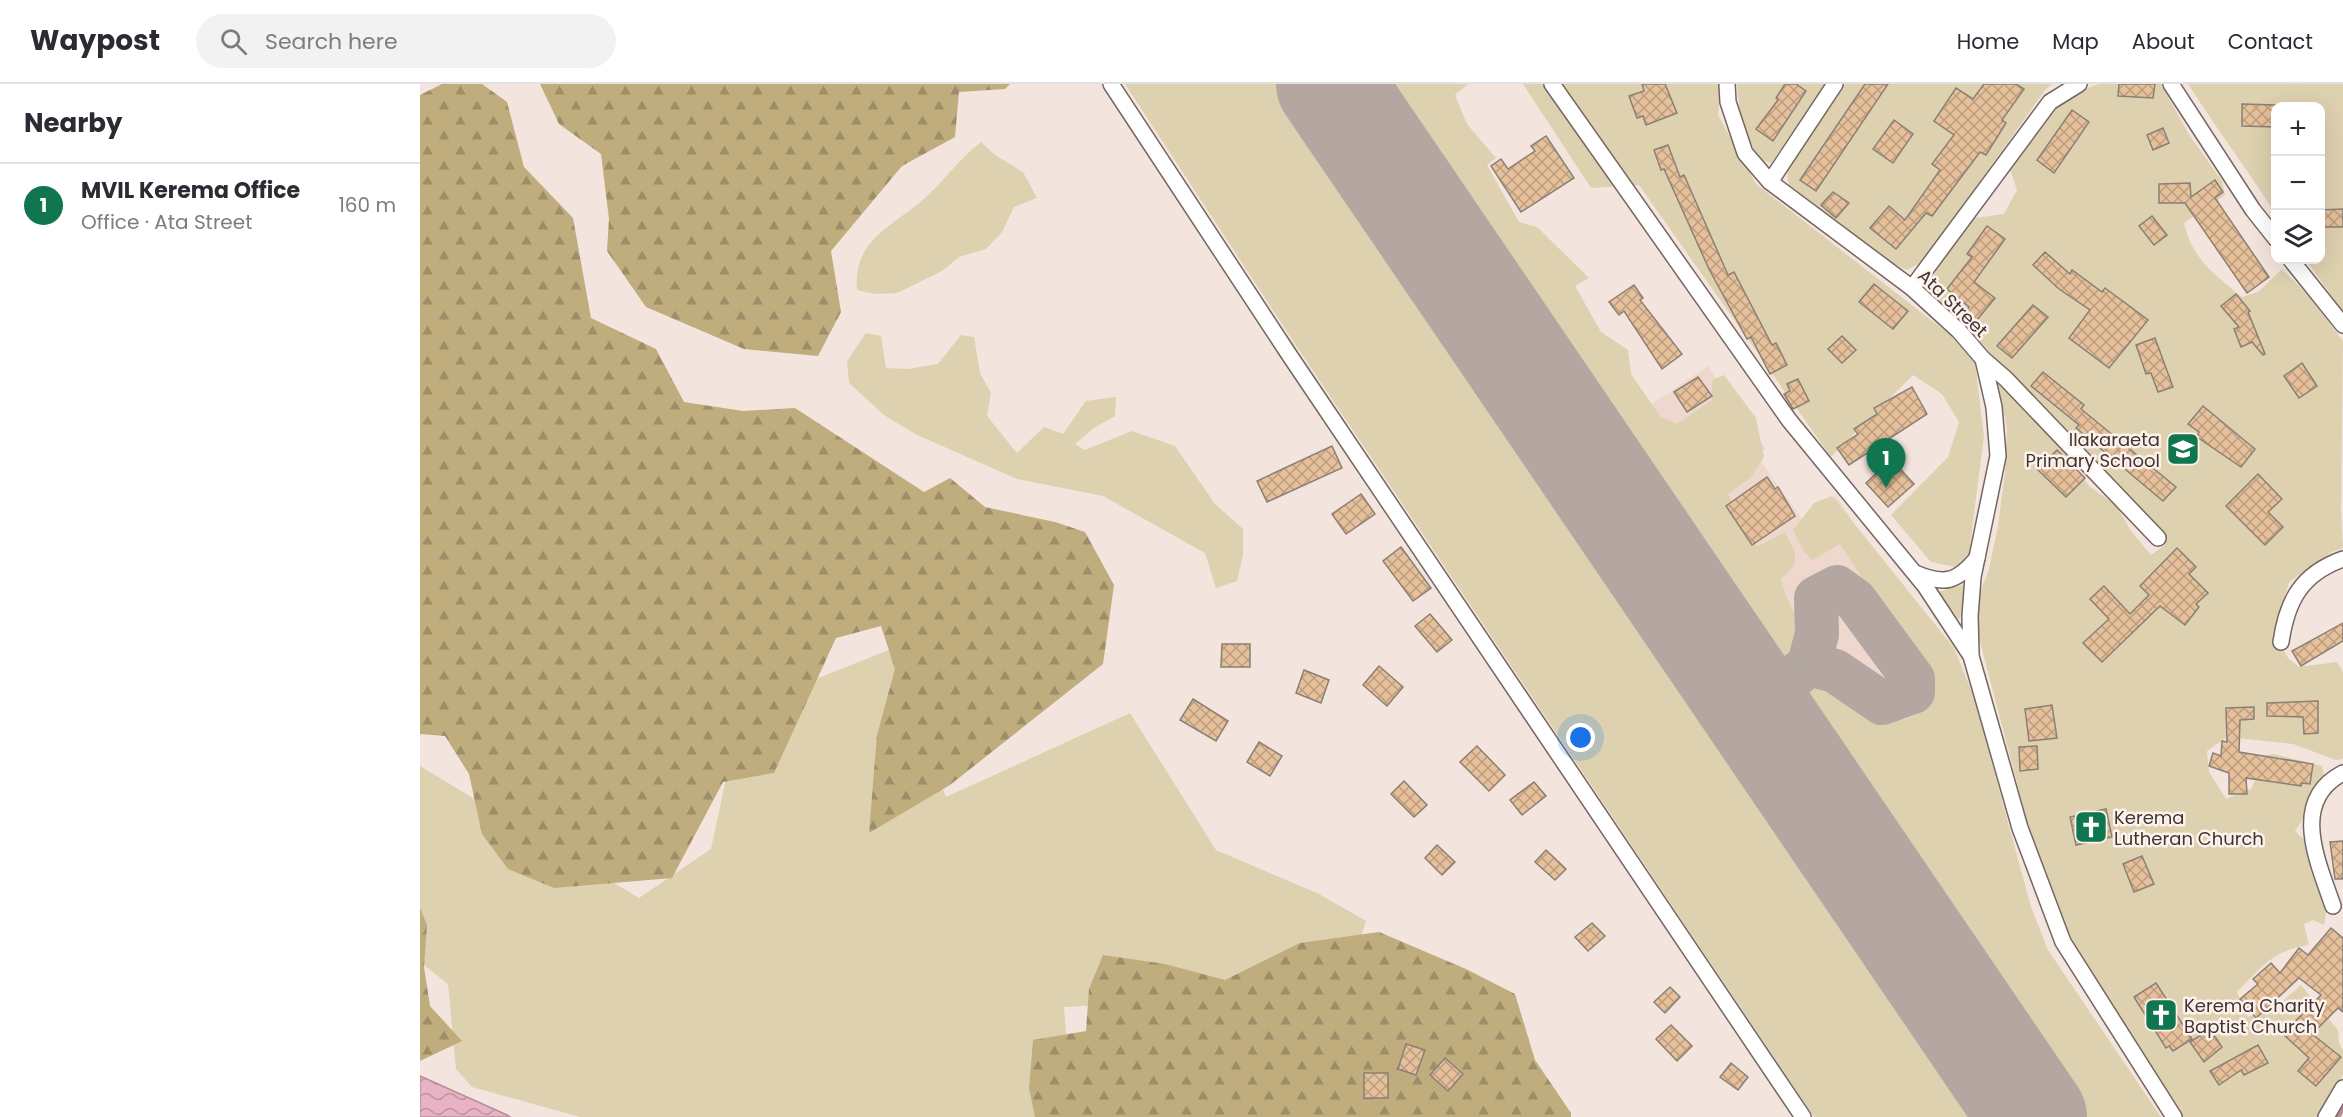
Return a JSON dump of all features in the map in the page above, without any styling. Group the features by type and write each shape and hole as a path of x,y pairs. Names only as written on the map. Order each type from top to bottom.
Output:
{"street":[{"path":"1112,84 1422,554 1803,1117"},
{"path":"1552,84 1789,420 1915,573 1971,656 2020,828 2063,942 2174,1117"},
{"name":"Ata Street","path":"1727,84 1728,102 1745,153 1770,182 1912,288 1959,331 1983,359 1994,407 1998,456 1978,558 1970,616 1971,656"},
{"path":"1770,182 1835,84"},
{"path":"1912,288 2050,102 2079,84"},
{"path":"2171,84 2253,210 2271,233"},
{"path":"2294,264 2343,325"},
{"path":"1983,359 2006,379 2158,538"},
{"path":"1915,573 1934,581 1947,581 1960,576 1978,558"},
{"path":"2281,642 2285,619 2296,591 2330,564 2343,559"},
{"path":"2333,906 2311,841 2314,807 2327,781 2343,773"},
{"path":"2326,1117 2343,1088"}],"shaded area":[{"path":"1125,84 1309,84 1783,788 1836,858 2006,1117 1814,1117 1295,344"},
{"path":"1236,84 1422,84 1643,410 1708,366 1766,449 1757,456 1802,519 1836,496 1959,682 2021,924 2147,1117 1941,1117"},
{"path":"1351,84 1468,84 1455,95 1467,124 1496,158 1487,165 1519,222 1537,227 1589,278 1575,286 1601,332 1628,350 1631,374 1660,416 1677,424 1712,400 1712,380 1724,375 1756,418 1764,457 1751,477 1728,494 1757,547 1785,532 1795,552 1795,565 1781,579 1800,627 1801,648 1795,659 1784,669 1768,674 1743,662"},
{"path":"1523,84 1721,84 1718,115 1756,184 1949,334 1975,363 1984,436 1969,553 1955,567 1931,562 1891,515 1948,457 1959,422 1942,394 1913,375 1831,457 1639,185 1591,188"},
{"path":"1737,84 1827,84 1771,163 1761,160 1741,128"},
{"path":"1845,84 2053,84 2046,89 1922,262 1907,270 1876,255 1789,190 1787,171"},
{"path":"2099,84 2161,84 2188,133 2222,181 2225,195 2184,223 2193,247 2206,265 2242,297 2258,292 2282,269 2307,294 2343,341 2341,512 2343,548 2332,552 2289,582 2274,634 2288,658 2299,667 2337,662 2343,672 2343,759 2336,760 2293,744 2227,737 2207,751 2209,772 2226,799 2251,789 2267,755 2274,754 2322,766 2325,778 2295,831 2307,842 2328,903 2324,925 2313,920 2304,924 2309,945 2277,955 2261,967 2237,992 2248,1017 2274,1009 2301,985 2338,1030 2339,1043 2343,1050 2343,1074 2327,1105 2316,1117 2183,1117 2167,1100 2072,949 2027,821 1978,634 1980,593 1989,569 1998,526 2005,473 2007,428 1998,385 2001,383 2063,451 2089,486 2116,505 2131,531 2151,555 2165,545 2156,525 1998,362 1928,285 1953,242 1975,218 2004,214 2017,190 2010,169 2037,129 2057,107 2069,98"},
{"path":"2188,84 2343,84 2343,312 2309,264 2325,264 2325,102 2271,102 2271,207"},
{"path":"981,142 995,155 1023,172 1037,198 1014,207 1002,232 986,249 959,257 942,271 897,293 875,294 857,290 857,272 861,258 877,235 925,198"},
{"path":"866,333 881,336 886,368 908,369 938,364 961,335 974,337 980,373 991,393 987,416 1017,453 1044,427 1063,434 1086,401 1116,397 1115,416 1094,428 1075,444 1085,450 1132,431 1175,446 1215,504 1243,529 1243,555 1237,581 1216,588 1205,553 1103,496 1017,479 915,434 884,415 849,383 847,361"},
{"path":"1832,496 1954,648 1974,697 2031,907 2048,950 2161,1117 2049,1117 1932,951 1800,747 1793,725 1793,708 1803,696 1824,685 1866,713 1888,720 1907,718 1923,711 1930,705 1935,695 1934,678 1910,651 1840,544 1812,560 1804,552 1793,530 1814,503"},
{"path":"1965,585 1958,619 1938,592"},
{"path":"919,638 915,719 946,797 1130,713 1216,850 1319,894 1366,921 1343,993 1064,1007 1073,1117 580,1117 472,1087 456,1069 448,984 420,962 420,766 639,898 711,849 741,709"}],"green space":[{"path":"442,84 482,84 507,102 524,167 573,218 591,318 656,349 684,402 743,411 795,408 924,492 950,478 985,507 1055,522 1085,532 1114,585 1103,664 950,785 869,833 877,735 895,669 881,626 836,638 774,773 723,782 672,878 554,888 508,869 482,834 469,774 445,736 420,734 420,95"},
{"path":"540,84 1010,84 1005,89 959,92 955,137 902,166 831,251 841,312 818,356 744,349 646,307 607,251 609,219 601,154 559,124"},
{"path":"420,908 427,925 424,967 430,1006 462,1041 420,1061"},
{"path":"1379,932 1466,969 1515,994 1535,1060 1571,1113 1571,1117 1035,1117 1029,1088 1033,1040 1086,1031 1089,989 1103,955 1165,964 1225,980 1300,943"}],"water":[{"path":"420,1076 507,1115 510,1117 420,1117"}],"building":[{"path":"1642,84 1665,84 1677,113 1646,125 1643,116 1637,118 1629,96 1644,91"},
{"path":"1785,84 1796,84 1806,91 1773,141 1756,129 1778,100 1776,98"},
{"path":"1865,84 1888,84 1816,191 1800,180"},
{"path":"1984,84 2016,84 2024,89 2002,120 2006,123 1986,155 1980,152 1932,216 1926,213 1896,249 1870,228 1889,206 1905,220 1940,170 1932,164 1954,135 1934,121 1956,88 1973,99"},
{"path":"2119,84 2155,84 2153,98 2118,96"},
{"path":"2242,104 2271,105 2271,127 2242,126"},
{"path":"2072,110 2089,122 2054,173 2037,160"},
{"path":"1894,120 1913,134 1893,163 1873,149"},
{"path":"2163,128 2169,143 2153,150 2147,135"},
{"path":"1546,136 1574,178 1521,212 1491,166 1501,159 1508,169 1535,151 1531,146"},
{"path":"1668,145 1680,177 1684,175 1728,275 1734,272 1772,345 1776,343 1787,365 1770,374 1751,337 1747,339 1709,269 1664,169 1661,170 1654,150"},
{"path":"2215,180 2223,192 2215,198 2269,277 2247,293 2185,203 2159,203 2159,184 2190,183 2191,197"},
{"path":"1833,192 1849,203 1836,218 1821,205"},
{"path":"2343,209 2343,227 2325,227 2325,210"},
{"path":"2152,216 2167,235 2154,245 2139,226"},
{"path":"1987,226 2005,239 1974,282 1995,298 1976,321 1965,313 1969,307 1947,289 1972,257 1967,254"},
{"path":"2045,252 2070,274 2072,270 2102,292 2105,288 2148,320 2109,368 2069,338 2090,310 2059,289 2033,265"},
{"path":"1874,284 1908,311 1893,329 1859,302"},
{"path":"1634,285 1643,298 1640,300 1682,354 1662,369 1624,311 1619,315 1609,302"},
{"path":"2236,294 2250,311 2248,312 2265,354 2263,355 2252,342 2241,347 2234,329 2239,327 2221,306"},
{"path":"2033,305 2048,317 2012,358 1997,346"},
{"path":"1842,336 1856,350 1842,363 1828,349"},
{"path":"2155,338 2173,387 2158,392 2151,373 2146,374 2136,345"},
{"path":"2302,363 2317,386 2299,398 2284,376"},
{"path":"2043,372 2084,405 2081,409 2176,487 2163,501 2076,428 2079,425 2031,386"},
{"path":"1698,377 1712,396 1687,412 1674,392"},
{"path":"1798,379 1809,401 1793,409 1784,394 1790,391 1787,384"},
{"path":"1912,387 1927,414 1849,465 1837,448 1858,434 1854,429 1877,414 1874,408"},
{"path":"2203,406 2255,449 2241,467 2197,437 2199,432 2188,424"},
{"path":"1332,446 1342,468 1267,502 1257,481"},
{"path":"2057,450 2085,478 2066,497 2037,469"},
{"path":"1891,459 1914,484 1888,507 1866,483"},
{"path":"2258,474 2282,499 2268,512 2283,527 2265,545 2226,506"},
{"path":"1767,477 1775,489 1778,487 1795,516 1752,545 1726,506"},
{"path":"1361,494 1375,514 1346,534 1332,514"},
{"path":"1401,547 1431,588 1413,601 1383,561"},
{"path":"2177,548 2196,567 2189,574 2208,593 2196,604 2199,607 2185,625 2160,606 2102,662 2083,643 2109,619 2090,599 2104,586 2130,614 2149,595 2140,586"},
{"path":"1430,614 1452,640 1437,652 1415,626"},
{"path":"2343,623 2343,641 2301,666 2292,651"},
{"path":"1222,644 1250,644 1250,667 1221,667"},
{"path":"1379,666 1403,687 1387,706 1363,685"},
{"path":"1304,670 1329,680 1321,703 1296,693"},
{"path":"1193,699 1228,721 1216,741 1180,720"},
{"path":"2318,701 2318,733 2304,734 2303,717 2267,716 2267,703"},
{"path":"2052,705 2057,738 2029,741 2025,709"},
{"path":"2254,707 2254,719 2240,720 2239,752 2313,764 2310,784 2302,783 2301,786 2246,778 2247,794 2229,794 2229,773 2209,766 2213,753 2221,756 2222,741 2227,742 2226,708"},
{"path":"1259,742 1282,756 1270,776 1247,762"},
{"path":"1477,746 1505,775 1489,791 1460,762"},
{"path":"2037,746 2038,769 2020,771 2019,747"},
{"path":"1404,781 1427,805 1414,817 1391,794"},
{"path":"1534,782 1546,796 1522,815 1510,800"},
{"name":"Kerema Lutheran Church","path":"2106,809 2112,837 2076,845 2070,817"},
{"path":"2343,841 2343,879 2335,879 2330,842"},
{"path":"1437,845 1455,862 1442,875 1425,858"},
{"path":"1546,850 1566,869 1555,880 1535,862"},
{"path":"2142,856 2154,884 2134,892 2123,864"},
{"path":"1592,923 1605,936 1588,951 1575,937"},
{"path":"2331,928 2343,938 2343,1012 2338,1008 2312,1034 2341,1057 2316,1086 2298,1071 2309,1058 2283,1034 2321,995 2299,978 2256,1018 2240,999 2258,984 2253,979 2271,963 2280,973 2299,948 2308,955"},
{"name":"Kerema Charity Baptist Church","path":"2156,983 2192,1039 2173,1051 2169,1046 2166,1048 2134,997"},
{"path":"1670,987 1680,997 1665,1013 1654,1002"},
{"path":"1671,1025 1692,1046 1677,1061 1656,1039"},
{"path":"2210,1029 2222,1047 2204,1062 2190,1042"},
{"path":"1406,1044 1425,1050 1416,1075 1398,1069"},
{"path":"2258,1045 2268,1063 2244,1075 2241,1070 2219,1085 2210,1071"},
{"path":"1445,1058 1463,1074 1448,1091 1430,1075"},
{"path":"1731,1063 1748,1077 1738,1090 1720,1077"},
{"path":"1364,1073 1388,1073 1388,1098 1364,1098"}],"waterway":[{"path":"2338,1117 2343,1108"}],"taxiway":[{"path":"1756,710 1809,664 1817,634 1816,598 1837,587 1855,600 1913,679 1913,692 1882,703 1835,671 1809,664"}],"runway":[{"path":"1330,84 2033,1117"}],"place":[{"name":"Ilakaraeta Primary School","path":"2183,449"},
{"name":"MVIL Kerema Office","path":"1886,488"},
{"name":"Kerema Lutheran Church","path":"2091,827"},
{"name":"Kerema Charity Baptist Church","path":"2161,1015"}]}
